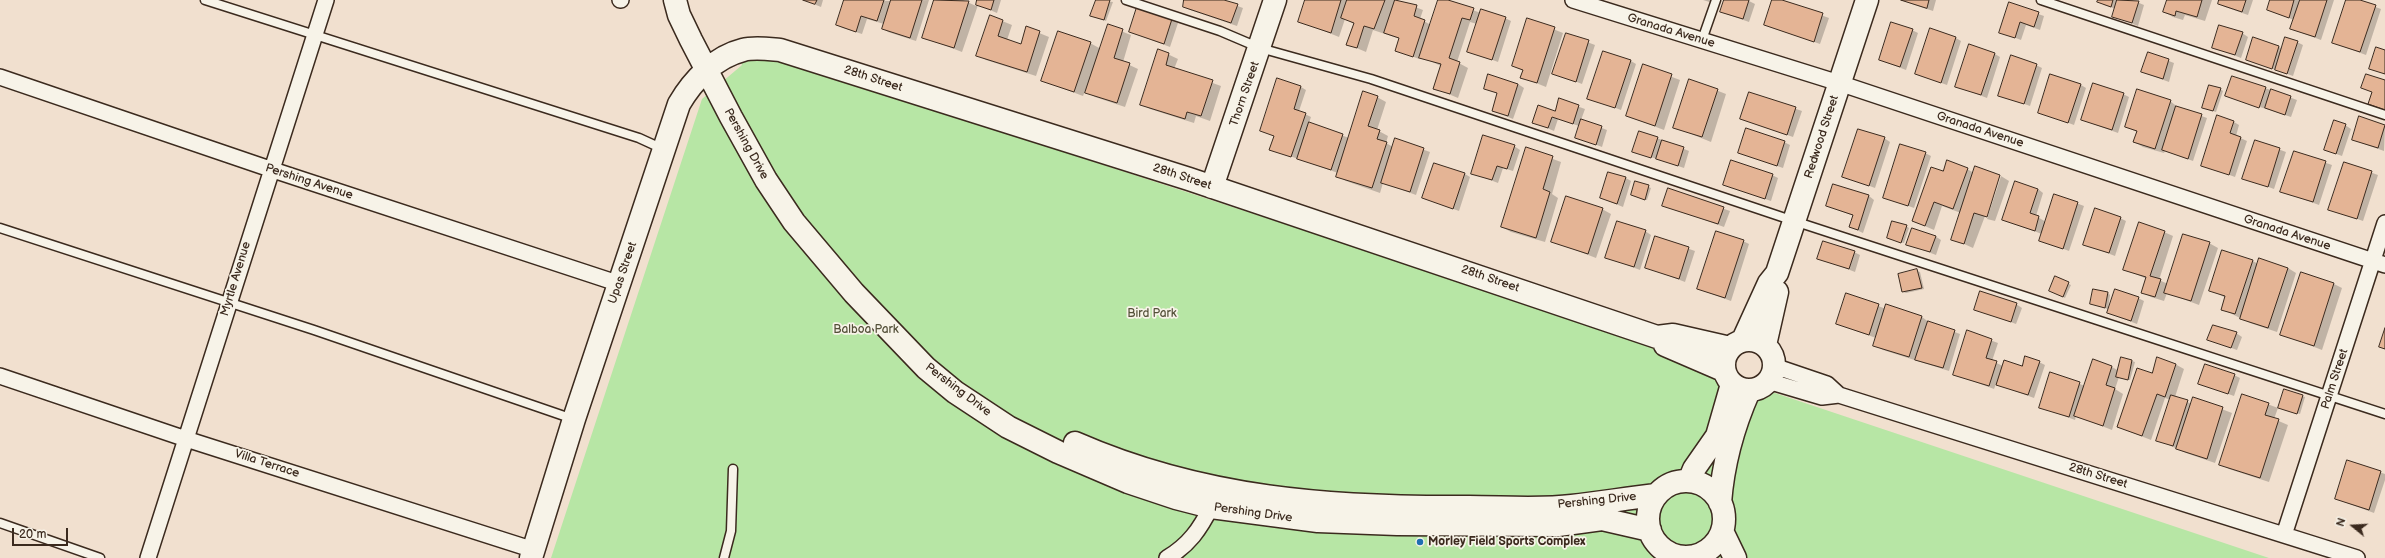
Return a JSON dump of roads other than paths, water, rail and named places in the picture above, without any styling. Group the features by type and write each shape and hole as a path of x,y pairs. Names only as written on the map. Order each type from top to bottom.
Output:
{"street":[{"name":"Myrtle Avenue","path":"148,558 270,169 326,0"},
{"path":"675,0 679,15 706,70"},
{"name":"Thorn Street","path":"1212,187 1275,0"},
{"name":"Granada Avenue","path":"1573,0 1840,83 2379,263"},
{"name":"Redwood Street","path":"1749,378 1725,354 1737,344 1769,283 1777,273 1867,0"},
{"name":"28th Street","path":"706,70 743,50 780,50 1212,187 1657,337 1673,336 1737,344 1758,341 1765,345"},
{"name":"Upas Street","path":"533,554 574,419 679,104 689,87 706,70"},
{"name":"Pershing Drive","path":"706,70 766,180 794,222 854,293 902,341 926,368 955,392 1008,427 1058,452 1128,482 1176,498 1211,507 1318,521 1558,525 1602,519 1650,530"},
{"name":"Pershing Avenue","path":"0,77 270,169 620,284"},
{"name":"Palm Street","path":"2284,535 2329,396 2379,263 2385,223"},
{"name":"Redwood Street","path":"1765,345 1778,289 1777,273"},
{"name":"28th Street","path":"1657,337 1664,344 1749,378 1822,397 1839,395 2357,558"},
{"name":"Pershing Drive","path":"902,341 926,355 992,402 1040,428 1101,454 1166,476 1262,497 1322,503 1427,507 1571,506 1656,494"},
{"path":"1689,481 1694,469 1717,436 1749,378 1770,351 1765,345"},
{"name":"Villa Terrace","path":"0,376 533,554"},
{"path":"1720,503 1725,460 1749,378"},
{"path":"1689,481 1708,488 1720,503 1723,512 1722,531 1716,542 1696,557 1683,557 1662,549 1650,530 1649,511 1656,494 1671,484 1689,481"},
{"path":"1167,558 1182,549 1199,531 1211,507 1226,501 1319,512 1388,513 1427,507"},
{"path":"1722,531 1735,558"}],"lane":[{"path":"205,0 314,36 639,138 664,149"},
{"path":"1126,0 1220,31 1260,48 1371,79 1794,221 1896,253 2385,414"},
{"path":"1702,40 1716,0"},
{"path":"2041,0 2385,115"},
{"path":"0,228 574,419"},
{"path":"724,558 731,531 733,469"},
{"path":"0,523 100,558"}],"place":[{"name":"Morley Field Sports Complex","path":"1420,542"}],"park label":[{"name":"Bird Park","path":"1152,314"},
{"name":"Balboa Park","path":"866,330"}]}
